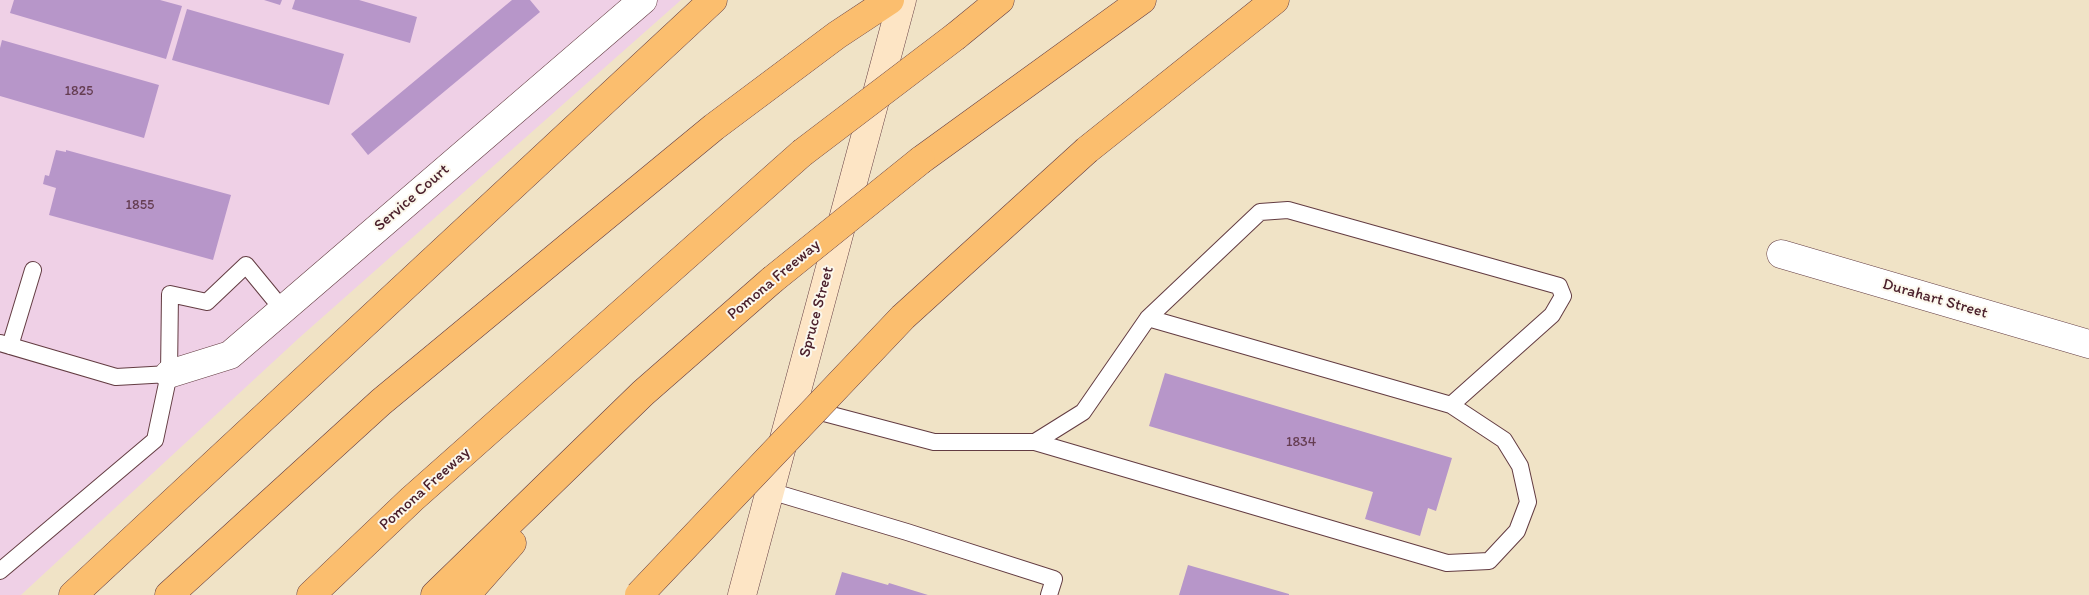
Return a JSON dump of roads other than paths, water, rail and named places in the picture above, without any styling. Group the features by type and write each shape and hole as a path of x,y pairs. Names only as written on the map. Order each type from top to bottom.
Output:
{"highway":[{"path":"73,595 713,0"},
{"path":"169,595 381,402 714,127 837,35 890,0"},
{"name":"Pomona Freeway","path":"311,595 412,499 802,153 956,36 1000,0"},
{"name":"Pomona Freeway","path":"435,595 643,393 772,280 921,160 1142,0"},
{"path":"639,595 903,317 1087,150 1275,0"},
{"path":"466,595 643,393"},
{"path":"194,595 381,402"}],"main road":[{"name":"Spruce Street","path":"742,595 902,0"}],"street":[{"name":"Service Court","path":"169,374 230,355 643,0"},
{"name":"Durahart Street","path":"1781,254 2089,344"}],"lane":[{"path":"1036,442 1083,412 1148,318 1260,212 1288,210 1560,286 1563,296 1552,315 1451,405"},
{"path":"0,571 155,440 169,374 170,294 207,302 246,265 283,310"},
{"path":"33,270 5,345 116,377 169,374"},
{"path":"792,405 934,442 1036,442 1447,563 1489,562 1517,531 1528,502 1520,466 1504,440 1451,405 1148,318"},
{"path":"770,491 1054,579 1049,595"}]}
